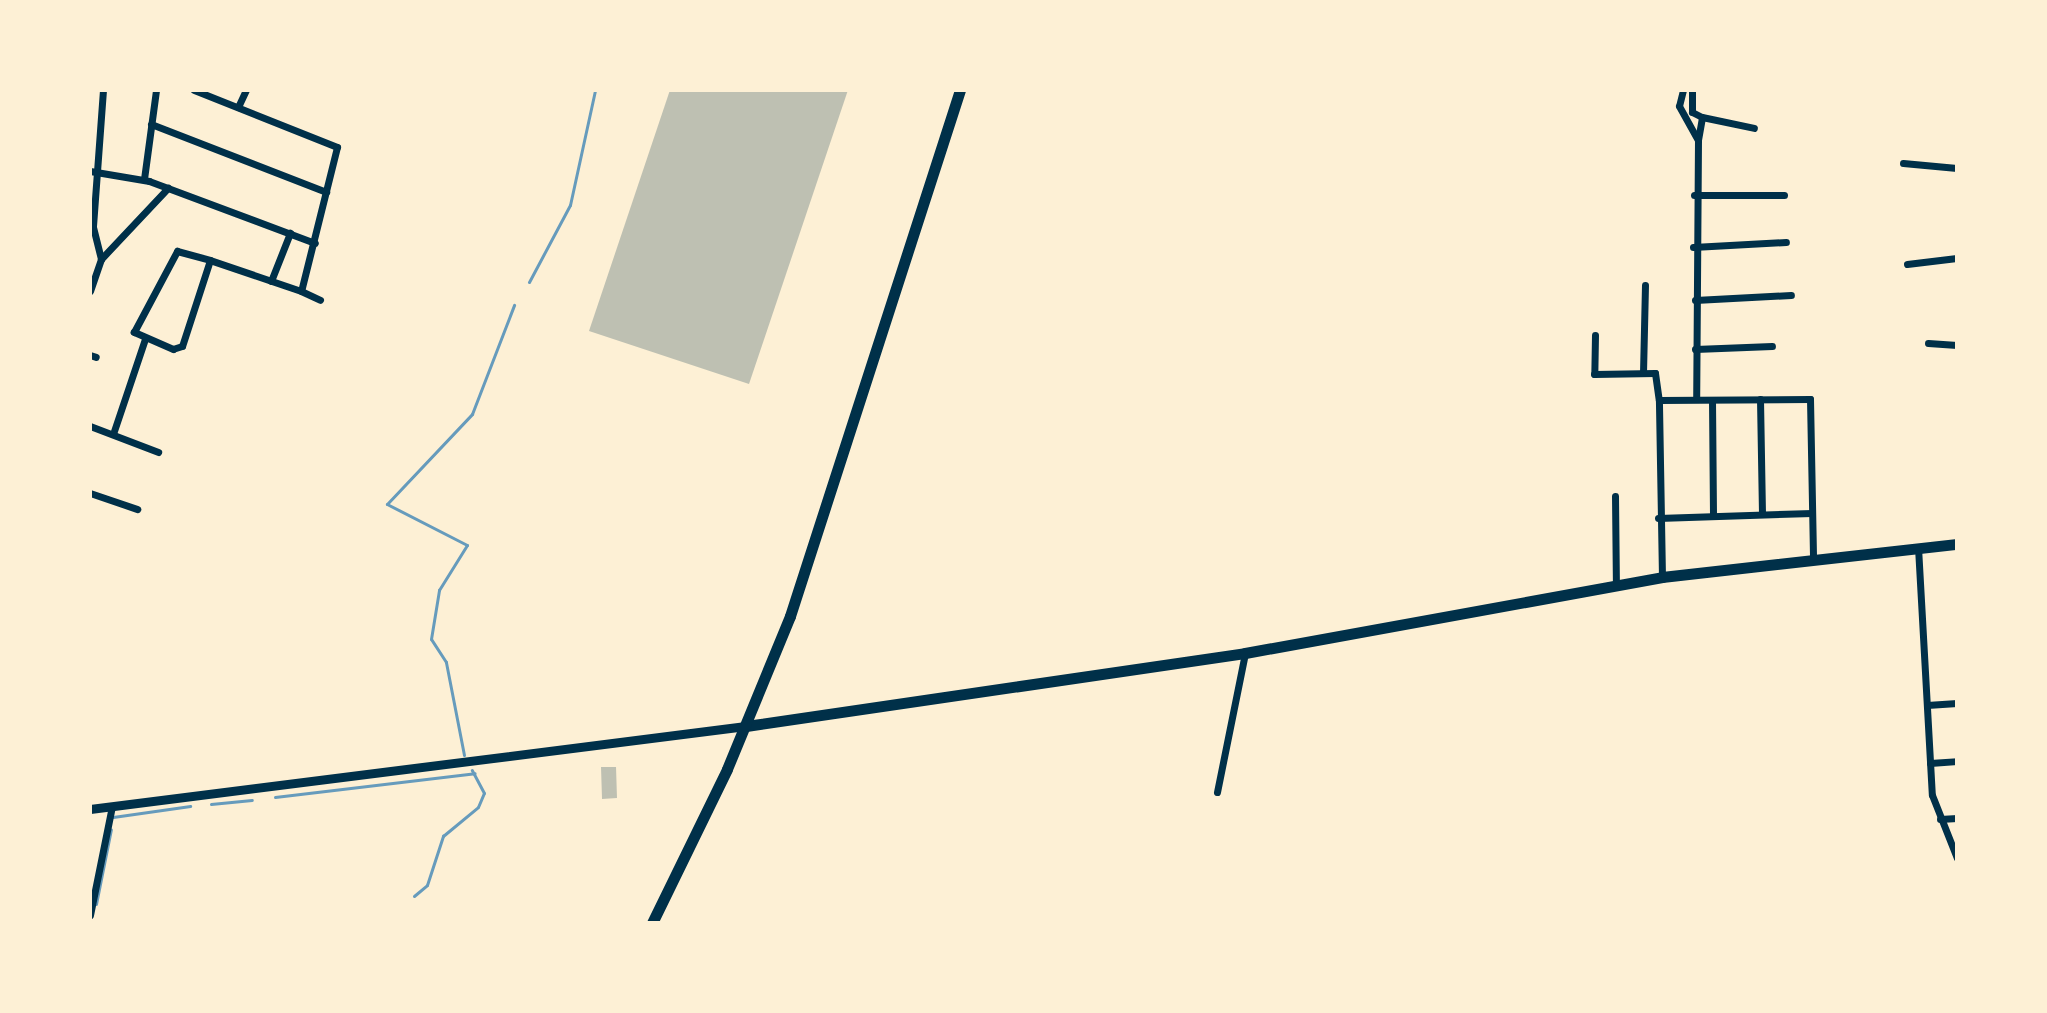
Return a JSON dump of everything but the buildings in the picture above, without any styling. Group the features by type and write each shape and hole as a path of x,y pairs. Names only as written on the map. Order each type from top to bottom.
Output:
{"main road":[{"path":"652,923 746,726 812,554 960,90"},
{"path":"746,726 1245,653 1662,577 1813,556 1957,544"}],"street":[{"path":"101,259 93,247 94,172 103,90"},
{"path":"144,179 156,90"},
{"path":"194,90 337,147 301,291"},
{"path":"238,107 246,90"},
{"path":"1683,90 1679,106 1698,140"},
{"path":"1692,90 1692,112 1754,128"},
{"path":"90,114 100,115"},
{"path":"1696,397 1694,195 1702,117"},
{"path":"151,124 326,192"},
{"path":"1903,163 1957,168"},
{"path":"94,172 144,179 315,243"},
{"path":"90,291 101,259 168,188"},
{"path":"1694,195 1784,195"},
{"path":"271,281 290,233"},
{"path":"1693,247 1786,242"},
{"path":"210,260 182,346 145,339 134,327 173,255 183,250 320,300"},
{"path":"1907,264 1957,260"},
{"path":"1643,373 1645,285"},
{"path":"1695,300 1791,295"},
{"path":"1595,335 1594,374 1659,375 1658,518 1662,577"},
{"path":"113,434 145,339"},
{"path":"1928,343 1957,345"},
{"path":"1695,349 1772,346"},
{"path":"1659,400 1696,397 1712,400 1812,401 1813,556"},
{"path":"1760,399 1762,512"},
{"path":"1712,400 1713,515"},
{"path":"90,426 158,452"},
{"path":"90,493 137,509"},
{"path":"1615,496 1616,587"},
{"path":"1658,518 1762,512 1812,513"},
{"path":"1918,547 1930,763 1940,819 1957,858"},
{"path":"1217,792 1245,653"},
{"path":"1927,705 1957,703"},
{"path":"90,809 746,726"},
{"path":"1930,763 1957,761"},
{"path":"90,915 112,806"},
{"path":"1940,819 1957,818"}],"waterway":[{"path":"529,282 570,205 595,90"},
{"path":"464,755 446,662 431,639 439,590 467,545 387,504 472,414 514,305"},
{"path":"414,896 427,885 443,836 478,807 484,793 472,770"},
{"path":"275,797 475,773"},
{"path":"211,804 252,800"},
{"path":"113,817 190,806"},
{"path":"96,904 111,829"}]}
